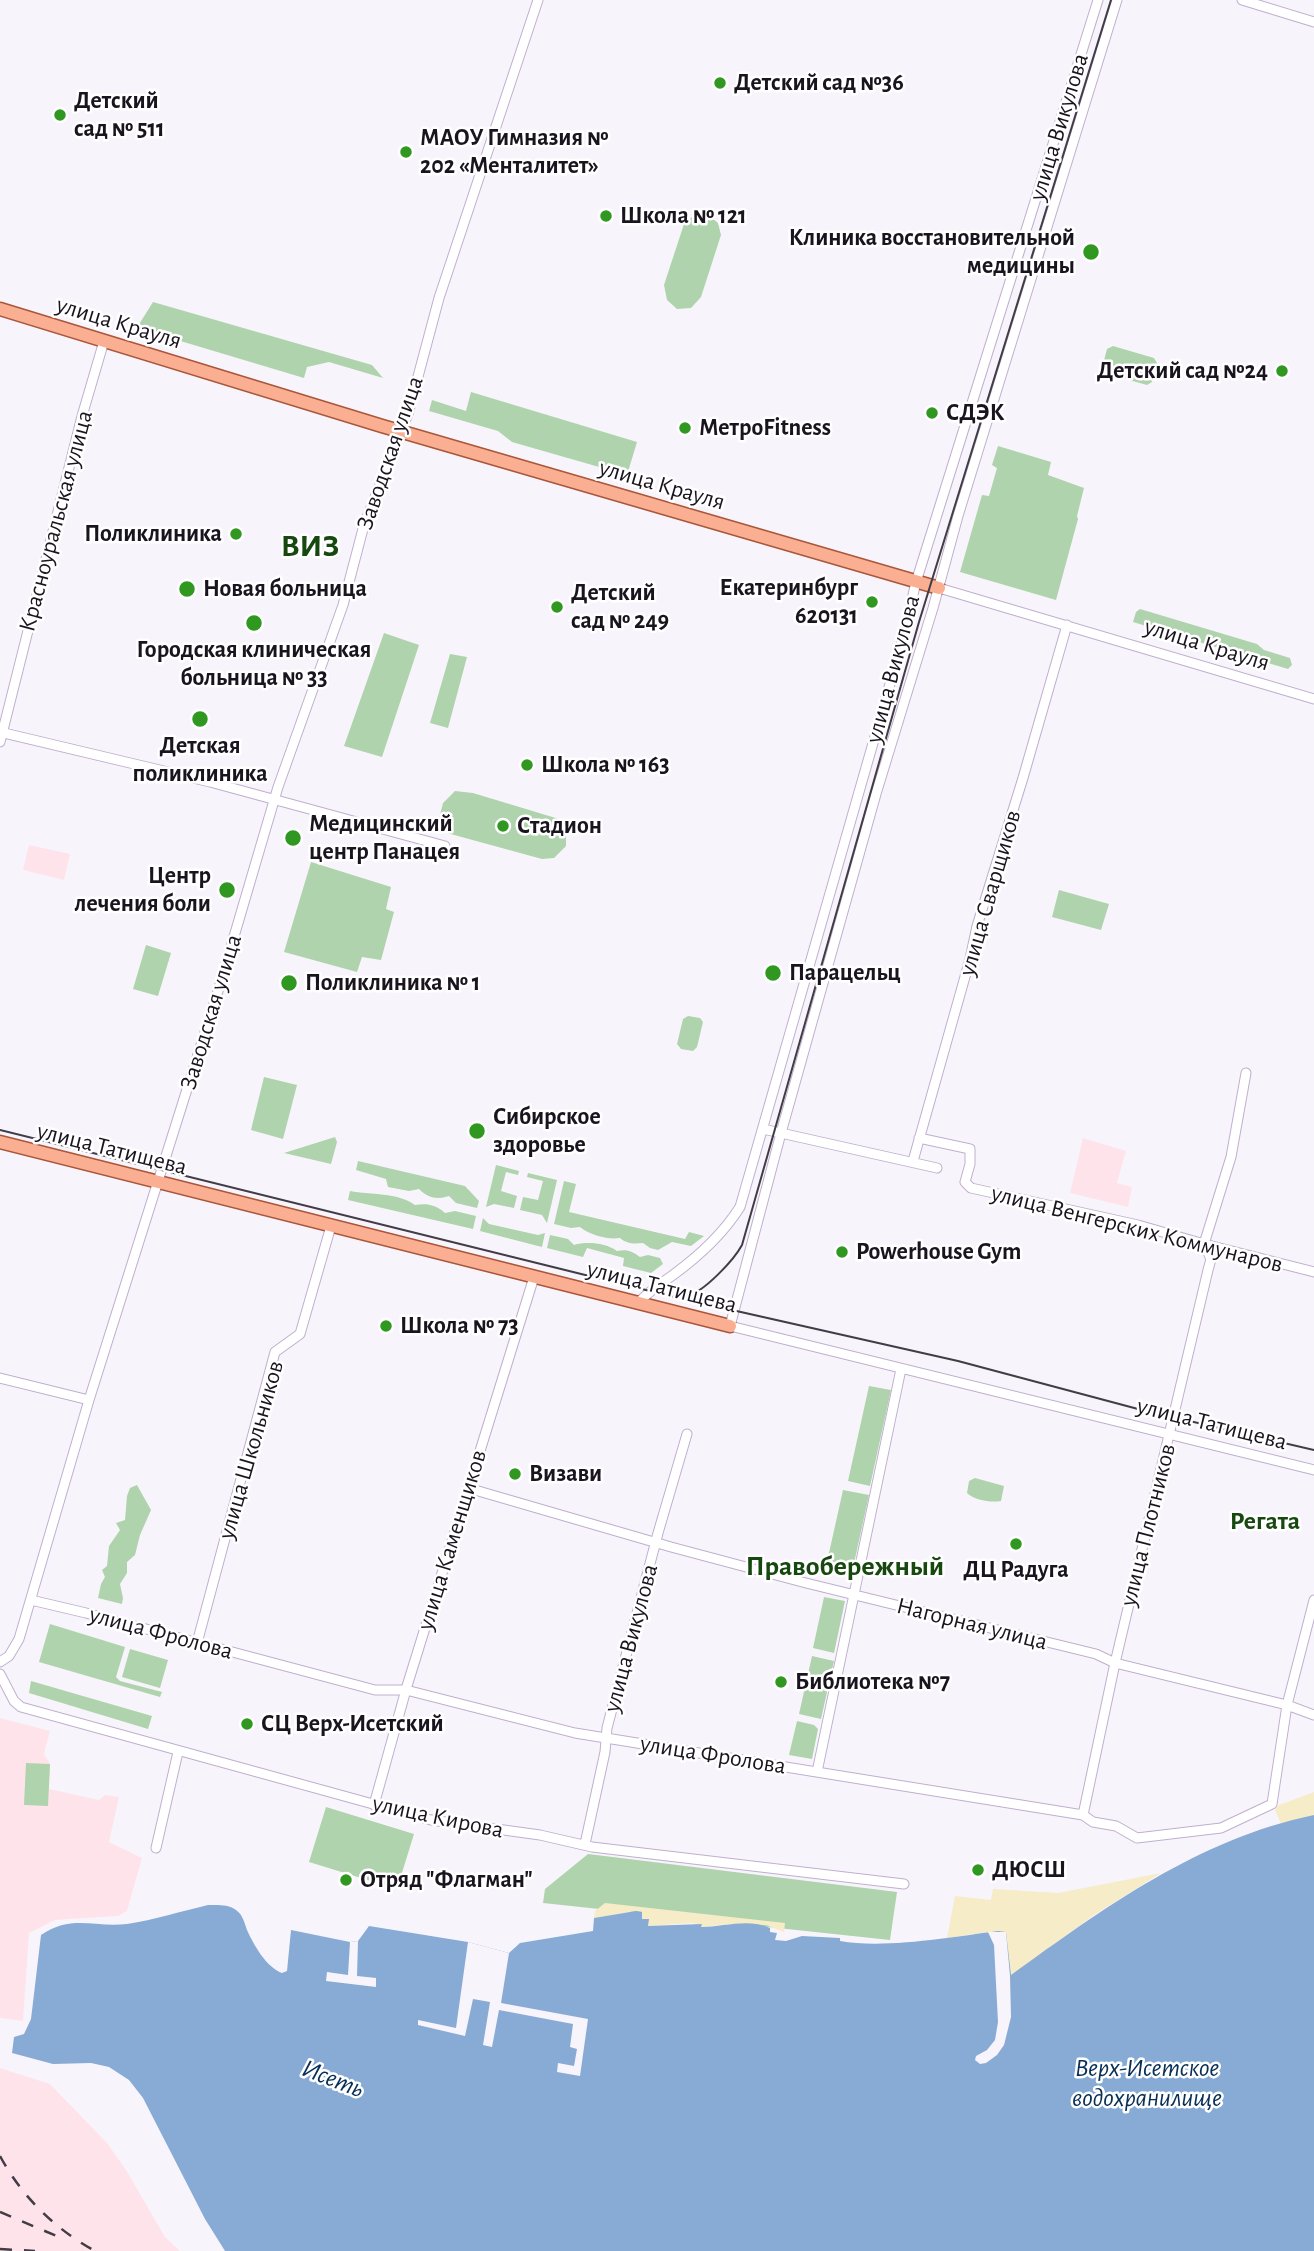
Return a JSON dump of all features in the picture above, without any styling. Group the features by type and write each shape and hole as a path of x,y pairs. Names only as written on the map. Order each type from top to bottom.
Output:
{"main road":[{"name":"улица Крауля","path":"0,309 401,431 939,588"},
{"name":"улица Татищева","path":"0,1142 730,1326"}],"street":[{"name":"Заводская улица","path":"0,1662 9,1656 19,1639 89,1400 159,1182 275,799 343,606 364,525 408,414 439,298 538,0"},
{"name":"улица Викулова","path":"638,1303 649,1291 695,1257 719,1235 740,1207 902,642 916,582 1098,0"},
{"name":"улица Викулова","path":"730,1326 876,794 939,588 958,516 1117,0"},
{"path":"1242,0 1314,22"},
{"name":"Красноуральская улица","path":"1,736 82,416 104,341"},
{"name":"улица Крауля","path":"939,588 1314,699"},
{"name":"улица Сварщиков","path":"913,1161 977,926 1067,625"},
{"path":"1,736 210,782 445,846"},
{"name":"улица Плотников","path":"1083,1815 1115,1663 1211,1259 1204,1244 1231,1157 1246,1073"},
{"path":"763,1129 937,1168"},
{"name":"улица Венгерских Коммунаров","path":"919,1138 970,1149 970,1164 965,1182 971,1188 1138,1225 1314,1272"},
{"name":"улица Школьников","path":"197,1643 275,1352 300,1334 331,1226"},
{"name":"улица Каменщиков","path":"374,1805 406,1690 534,1277"},
{"name":"улица Татищева","path":"730,1326 1314,1470"},
{"path":"817,1772 901,1369"},
{"path":"0,1378 89,1400"},
{"name":"улица Викулова","path":"585,1844 607,1728 687,1434"},
{"name":"Нагорная улица","path":"468,1488 656,1543 1096,1654 1115,1663 1287,1705 1314,1715"},
{"name":"улица Фролова","path":"31,1600 375,1690 406,1690 543,1726 607,1738 1083,1815 1093,1822 1116,1826 1137,1838 1222,1828 1272,1804 1287,1705"},
{"path":"1287,1705 1314,1600"},
{"name":"улица Кирова","path":"0,1674 14,1702 22,1707 431,1820 592,1847 904,1884"},
{"path":"156,1848 178,1752"}],"shaded area":[{"path":"29,845 70,854 64,880 23,870"},
{"path":"1083,1138 1126,1151 1117,1183 1132,1187 1128,1207 1070,1193"},
{"path":"0,1718 50,1731 44,1754 50,1764 49,1789 99,1800 105,1795 119,1797 109,1842 142,1858 127,1911 118,1916 55,1920 29,1933 23,2021 0,2018"},
{"path":"0,2068 50,2084 107,2143 165,2237 180,2251 0,2251"}],"green space":[{"path":"694,215 708,215 718,223 721,235 701,297 691,308 677,309 667,300 664,285 684,224"},
{"path":"153,302 372,365 383,378 329,362 307,367 304,378 147,331 138,326"},
{"path":"1113,346 1154,358 1157,363 1152,382 1147,385 1104,373 1102,368 1107,349"},
{"path":"471,392 637,442 627,475 512,442 498,431 429,411 432,400 466,411"},
{"path":"998,446 1051,462 1048,475 1084,488 1056,600 960,572 982,495 989,496 997,468 992,465"},
{"path":"1140,609 1257,644 1264,650 1290,658 1292,665 1288,669 1133,622"},
{"path":"384,633 419,645 382,757 344,746"},
{"path":"450,654 467,657 448,728 430,723"},
{"path":"455,791 473,793 559,819 566,831 566,846 554,858 542,859 447,833 439,819 443,803"},
{"path":"311,862 391,887 386,909 394,912 381,960 362,957 357,972 284,952"},
{"path":"1059,890 1109,904 1101,930 1052,917"},
{"path":"146,945 171,953 158,996 133,989"},
{"path":"688,1016 700,1018 703,1022 697,1047 693,1051 681,1049 677,1044 683,1019"},
{"path":"264,1077 297,1085 283,1139 251,1130"},
{"path":"335,1137 337,1142 331,1164 284,1153"},
{"path":"358,1161 465,1186 479,1201 477,1208 456,1203 449,1196 433,1197 419,1189 409,1191 388,1187 386,1179 356,1170"},
{"path":"496,1165 519,1171 518,1175 506,1172 501,1191 517,1196 514,1208 494,1204 486,1207"},
{"path":"528,1173 557,1180 547,1223 542,1215 520,1210 523,1197 538,1200 543,1181 527,1177"},
{"path":"564,1181 576,1184 569,1212 685,1239 689,1232 704,1236 691,1246 672,1242 658,1250 643,1243 599,1236 580,1227 554,1224"},
{"path":"350,1191 392,1196 415,1205 431,1205 445,1213 455,1211 476,1216 473,1229 348,1200"},
{"path":"483,1218 489,1224 538,1235 545,1233 542,1247 480,1231"},
{"path":"550,1235 568,1239 574,1245 596,1244 617,1251 629,1251 640,1257 648,1255 660,1258 663,1264 651,1273 623,1266 624,1258 587,1248 583,1257 547,1248"},
{"path":"869,1386 891,1390 870,1486 848,1481"},
{"path":"975,1478 1004,1486 1001,1501 983,1500 967,1493 969,1481"},
{"path":"137,1485 151,1510 135,1555 127,1562 127,1573 120,1584 122,1604 98,1598 105,1577 102,1570 107,1566 109,1546 120,1530 116,1523 125,1520 127,1496 130,1488"},
{"path":"843,1490 869,1495 851,1577 825,1571"},
{"path":"824,1597 845,1601 834,1653 813,1648"},
{"path":"50,1624 125,1647 116,1677 120,1681 162,1692 160,1697 39,1662"},
{"path":"130,1649 168,1660 160,1688 122,1677"},
{"path":"812,1656 834,1661 821,1719 799,1714"},
{"path":"31,1681 152,1716 148,1729 29,1693"},
{"path":"797,1721 814,1725 818,1729 812,1759 789,1755"},
{"path":"26,1763 50,1764 48,1806 24,1805"},
{"path":"326,1807 414,1834 397,1889 309,1862"},
{"path":"588,1854 897,1892 890,1940 543,1903 545,1889"}],"sand":[{"path":"1314,1792 1314,1815 1281,1824 1274,1807"},
{"path":"1161,1873 1094,1915 1010,1976 988,1932 947,1938 955,1896 991,1900 993,1889 1058,1893"},
{"path":"605,1903 785,1923 784,1932 766,1925 730,1924 701,1927 693,1923 648,1926 641,1919 642,1912 636,1911 594,1918 595,1911"}],"water":[{"name":"Верх-Исетское водохранилище","path":"1314,1815 1314,2251 225,2251 205,2219 143,2098 129,2080 109,2067 91,2063 53,2064 12,2053 14,2037 24,2034 31,2019 41,1935 73,1923 127,1924 208,1905 226,1906 240,1914 261,1955 282,1973 287,1971 291,1930 350,1942 358,1941 369,1926 468,1942 509,1953 520,1943 593,1931 594,1918 636,1911 642,1912 642,1919 649,1919 648,1926 753,1924 770,1928 770,1932 777,1933 775,1940 786,1941 802,1936 877,1944 998,1931 1006,1932 1011,1975 1081,1925 1154,1879 1231,1841 1271,1826"}],"pier":[{"path":"988,1932 1006,1932 1011,2017 1004,2045 997,2055 980,2064 975,2060 976,2056 987,2050 995,2040 998,2022 994,1945"},
{"path":"358,1941 357,1976 376,1978 376,1987 326,1981 327,1972 348,1975 350,1942"},
{"path":"468,1942 509,1953 501,2003 588,2019 580,2076 557,2072 558,2063 574,2066 577,2049 570,2047 573,2024 499,2010 492,2047 483,2045 490,2002 473,1999 465,2036 418,2025 418,2020 456,2028"}],"tram line":[{"path":"670,1296 687,1296 702,1288 726,1267 742,1245 919,622 1111,0"},
{"path":"0,1130 670,1296 958,1361 1138,1409 1314,1450"}],"railway":[{"path":"0,2156 18,2185 41,2211 66,2233 95,2251"},
{"path":"0,2212 66,2240"},
{"path":"0,2249 35,2251"}],"place":[{"name":"Детский сад №36","path":"720,83"},
{"name":"Детский сад № 511","path":"60,115"},
{"name":"МАОУ Гимназия № 202 «Менталитет»","path":"406,152"},
{"name":"Школа № 121","path":"606,216"},
{"name":"Клиника восстановительной медицины","path":"1091,252"},
{"name":"Детский сад №24","path":"1282,371"},
{"name":"СДЭК","path":"932,413"},
{"name":"МетроFitness","path":"685,428"},
{"name":"Поликлиника","path":"236,534"},
{"name":"Новая больница","path":"187,589"},
{"name":"Екатеринбург 620131","path":"872,602"},
{"name":"Детский сад № 249","path":"557,607"},
{"name":"Городская клиническая больница № 33","path":"254,623"},
{"name":"Детская поликлиника","path":"200,719"},
{"name":"Школа № 163","path":"527,765"},
{"name":"Стадион","path":"503,826"},
{"name":"Медицинский центр Панацея","path":"293,838"},
{"name":"Центр лечения боли","path":"227,890"},
{"name":"Парацельц","path":"773,973"},
{"name":"Поликлиника № 1","path":"289,983"},
{"name":"Сибирское здоровье","path":"477,1131"},
{"name":"Powerhouse Gym","path":"842,1252"},
{"name":"Школа № 73","path":"386,1326"},
{"name":"Визави","path":"515,1474"},
{"name":"ДЦ Радуга","path":"1016,1544"},
{"name":"Библиотека №7","path":"781,1682"},
{"name":"СЦ Верх-Исетский","path":"247,1724"},
{"name":"ДЮСШ","path":"978,1870"},
{"name":"Отряд \"Флагман\"","path":"346,1880"}],"district":[{"name":"ВИЗ","path":"310,546"},
{"name":"Регата","path":"1265,1521"},
{"name":"Правобережный","path":"845,1567"}],"water label":[{"name":"Исеть","path":"333,2079"}]}
